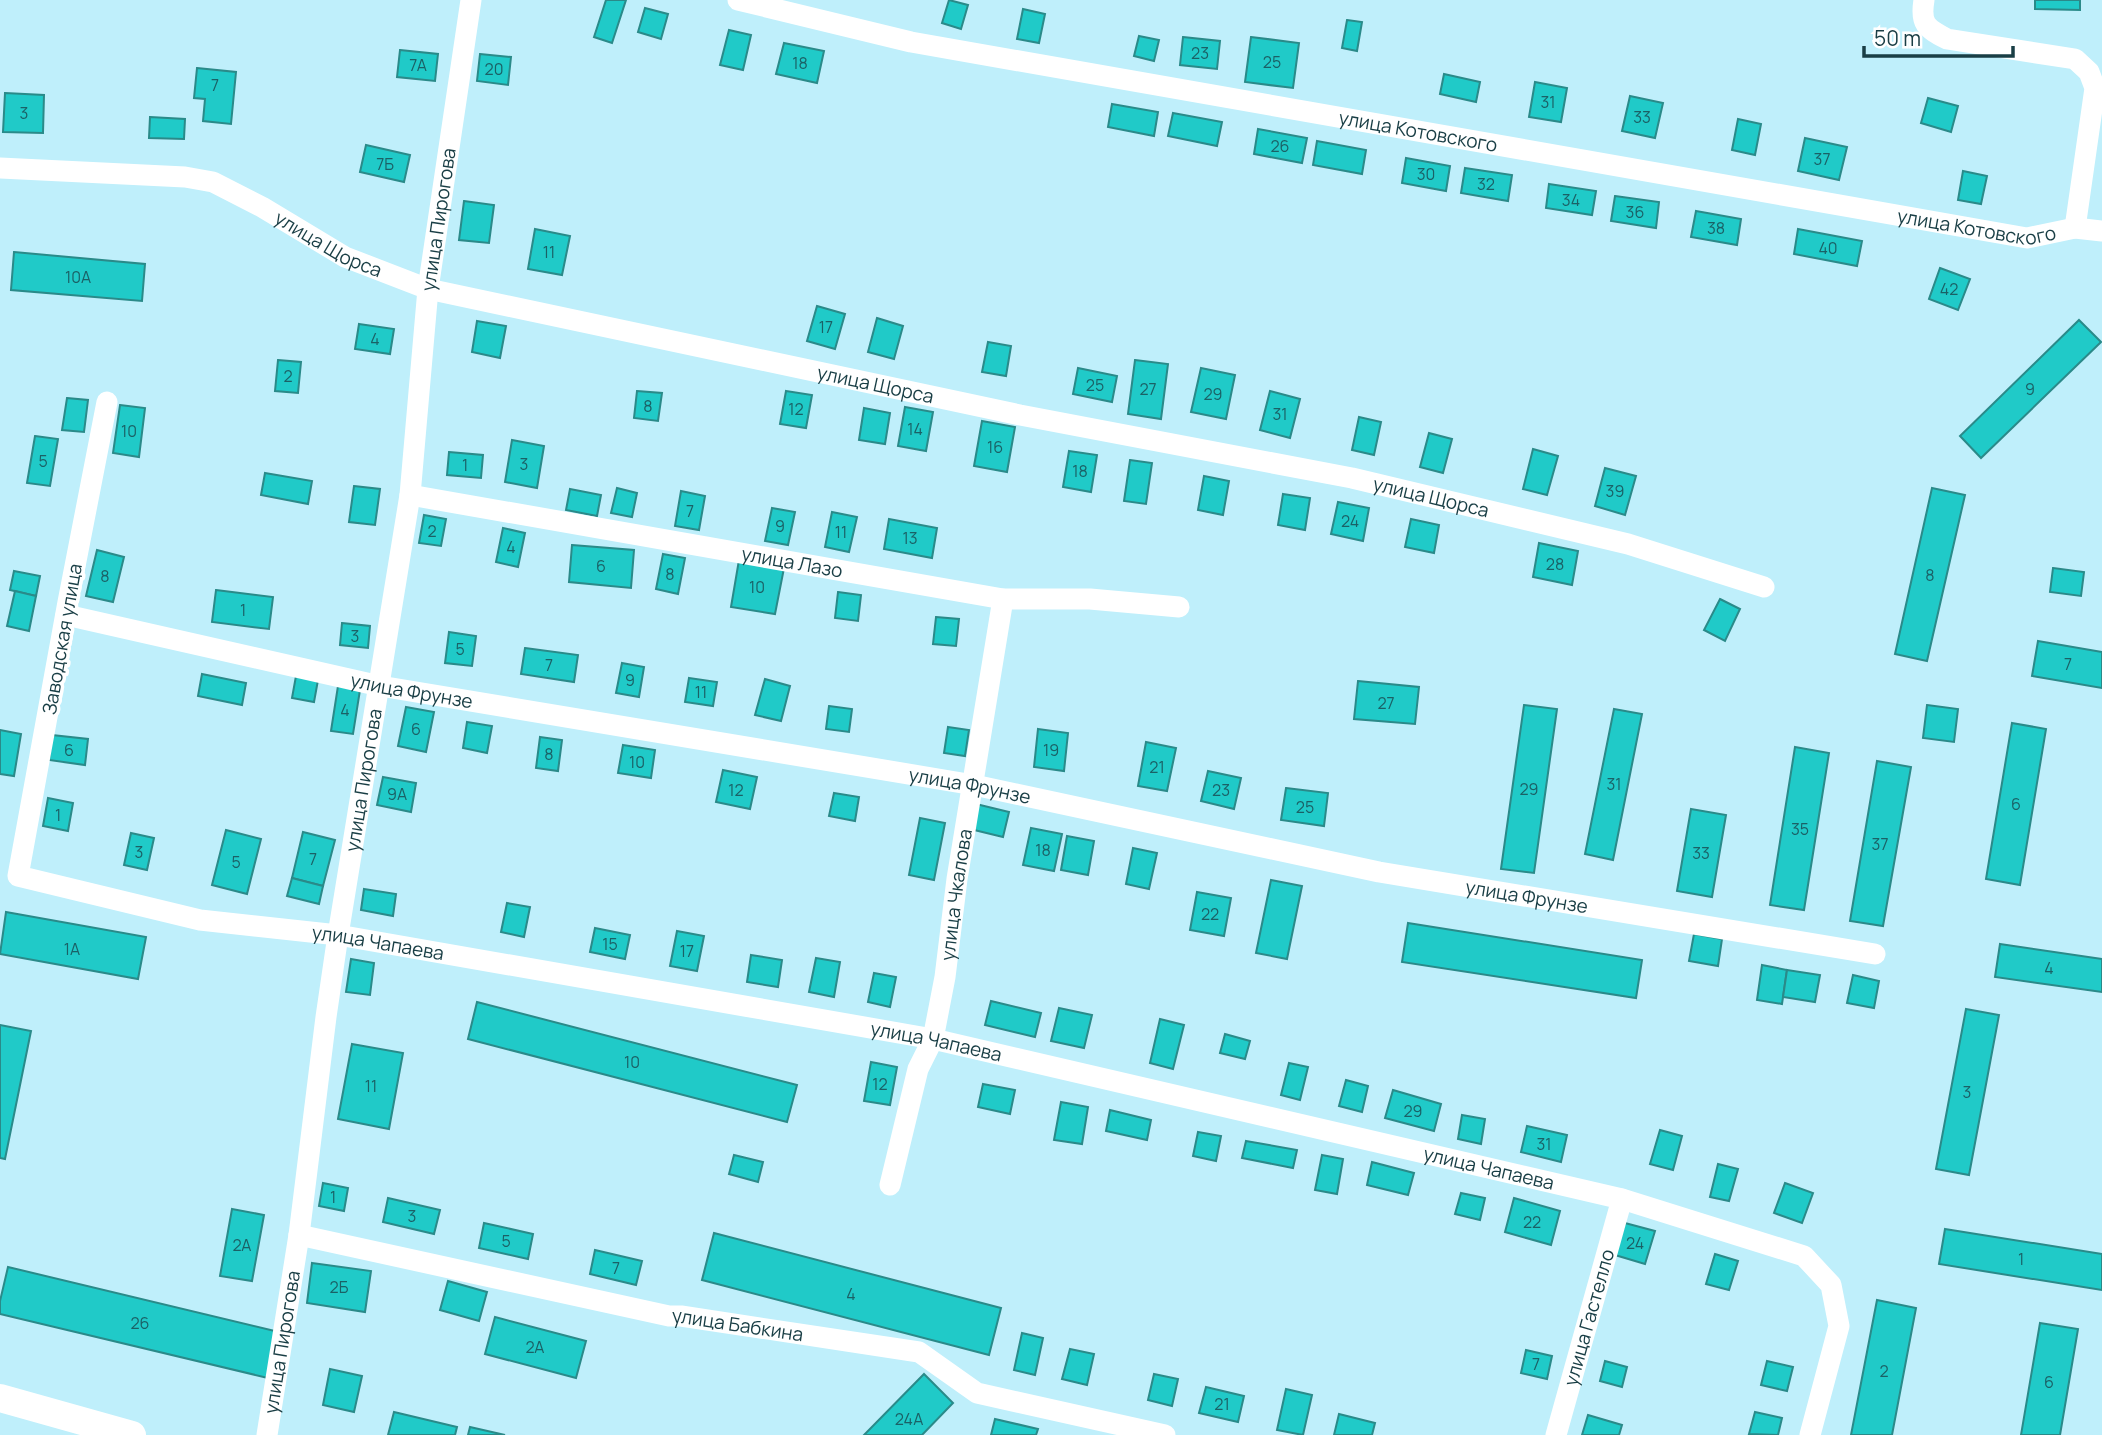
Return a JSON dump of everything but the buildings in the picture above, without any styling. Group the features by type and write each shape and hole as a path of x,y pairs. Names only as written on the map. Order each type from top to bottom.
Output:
{"street":[{"name":"улица Пирогова","path":"267,1435 299,1235 338,935 410,495 428,289 471,0"},
{"name":"улица Котовского","path":"738,0 911,42 2027,238 2075,228 2102,231"},
{"path":"1924,0 1922,15 1929,30 1947,39 2075,59 2089,72 2095,88 2075,228"},
{"name":"улица Щорса","path":"0,168 185,177 213,182 262,207 345,257 428,289 1020,415 1352,478 1628,544 1764,587"},
{"name":"Заводская улица","path":"18,876 107,402"},
{"name":"улица Лазо","path":"410,495 1003,599 1090,599 1179,607"},
{"name":"улица Чкалова","path":"890,1185 918,1069 933,1039 1003,599"},
{"name":"улица Фрунзе","path":"66,614 380,686 974,785 1379,872 1875,954"},
{"name":"улица Чапаева","path":"18,876 200,920 338,935 933,1039 1622,1199 1804,1256 1831,1285 1839,1326 1811,1435"},
{"name":"улица Гастелло","path":"1556,1435 1622,1199"},
{"name":"улица Бабкина","path":"299,1235 669,1316 681,1315 919,1352 976,1393 1165,1435"},
{"path":"0,1398 132,1435"}]}
